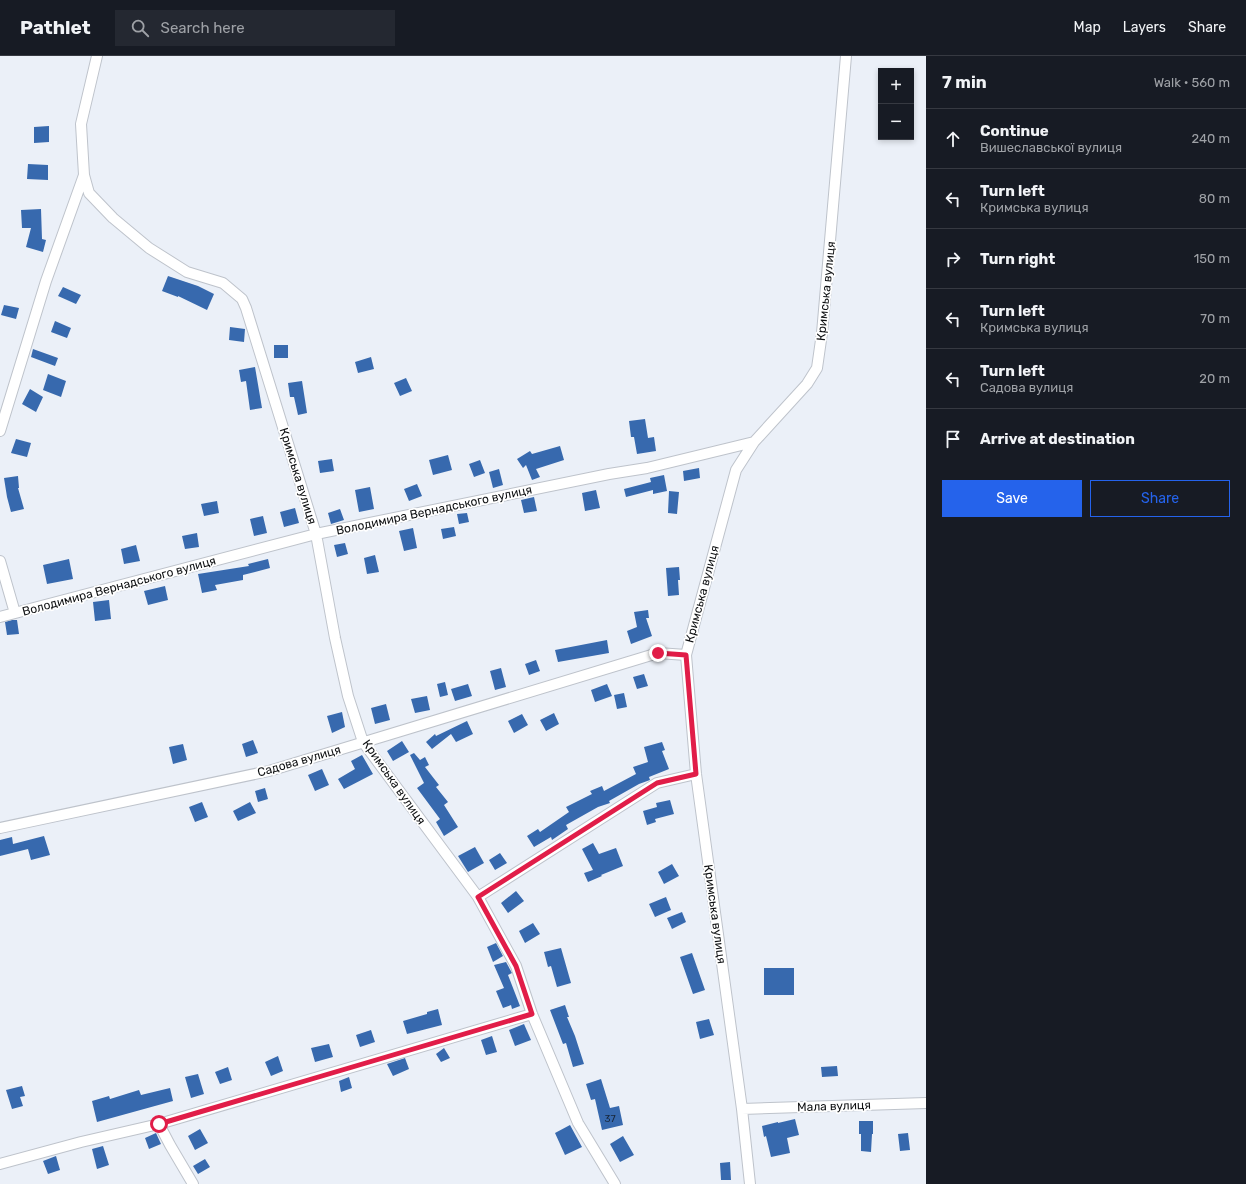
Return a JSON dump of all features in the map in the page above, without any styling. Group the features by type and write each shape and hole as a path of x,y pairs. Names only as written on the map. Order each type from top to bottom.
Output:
{"street":[{"path":"0,430 46,281 84,175 81,124 97,56"},
{"name":"Кримська вулиця","path":"750,1184 742,1109 696,774 686,655 736,470 754,442 804,388 817,368 822,334 846,56"},
{"name":"Кримська вулиця","path":"84,175 89,193 113,218 149,248 187,272 223,283 242,299 316,534 335,638 348,696 363,742 478,897 516,966 532,1014 578,1123 615,1184"},
{"name":"Володимира Вернадського вулиця","path":"0,616 316,534 609,474 647,468 754,442"},
{"path":"0,561 15,613"},
{"name":"Садова вулиця","path":"0,828 269,771 658,653 686,655"},
{"path":"478,897 657,783 696,774"},
{"path":"0,1164 81,1142 159,1124 532,1014"},
{"name":"Мала вулиця","path":"742,1109 926,1102"},
{"path":"159,1124 194,1184"}],"building":[{"path":"49,126 49,142 34,143 34,127"},
{"path":"28,164 48,165 48,180 27,179"},
{"path":"41,209 42,239 46,240 43,252 26,247 31,228 22,228 21,210"},
{"path":"168,276 198,286 214,294 207,310 178,296 162,291"},
{"path":"63,287 81,295 76,304 58,296"},
{"path":"4,305 19,308 16,319 1,315"},
{"path":"55,321 71,328 67,338 51,332"},
{"path":"230,327 245,329 244,342 229,340"},
{"path":"274,345 288,345 288,358 274,358"},
{"path":"33,349 58,358 55,366 31,357"},
{"path":"371,357 374,369 358,373 355,362"},
{"path":"255,367 262,408 250,410 246,381 241,382 239,370"},
{"path":"48,374 66,381 61,397 43,390"},
{"path":"406,378 412,391 400,396 394,383"},
{"path":"302,381 307,413 298,415 294,397 290,397 288,383"},
{"path":"30,389 43,397 36,412 22,404"},
{"path":"645,419 648,438 654,437 656,451 637,454 634,437 631,437 629,421"},
{"path":"16,439 31,443 27,457 11,453"},
{"path":"560,446 564,460 536,469 540,477 532,480 526,465 523,468 517,459 530,451 532,454"},
{"path":"448,455 452,470 433,475 429,460"},
{"path":"332,459 334,471 320,473 318,461"},
{"path":"480,460 485,473 474,477 469,464"},
{"path":"699,468 700,478 684,481 683,471"},
{"path":"499,469 503,485 493,488 489,472"},
{"path":"664,475 667,491 653,494 653,490 626,497 624,489 651,482 650,478"},
{"path":"18,476 18,488 24,509 11,512 4,478"},
{"path":"417,484 422,496 409,501 404,489"},
{"path":"370,487 374,509 359,512 355,490"},
{"path":"596,490 600,508 585,511 582,493"},
{"path":"669,491 679,492 677,514 668,513"},
{"path":"534,497 537,511 524,513 521,500"},
{"path":"217,501 219,513 204,516 201,504"},
{"path":"295,508 299,523 284,527 280,512"},
{"path":"340,509 344,520 331,524 328,513"},
{"path":"467,513 469,522 459,524 457,514"},
{"path":"263,516 267,533 254,536 250,519"},
{"path":"454,527 456,536 443,539 441,529"},
{"path":"413,528 417,548 404,551 399,531"},
{"path":"197,533 199,547 185,549 182,536"},
{"path":"345,543 348,554 337,557 334,545"},
{"path":"136,545 140,561 124,564 121,549"},
{"path":"375,555 379,572 367,574 364,558"},
{"path":"69,559 73,579 47,584 43,565"},
{"path":"268,559 270,568 243,575 243,580 215,585 217,590 202,593 198,574 249,566 248,564"},
{"path":"679,567 679,595 668,596 666,568"},
{"path":"165,586 168,600 148,605 144,591"},
{"path":"109,600 111,619 95,621 93,602"},
{"path":"648,610 649,618 646,618 652,636 631,644 627,631 637,627 634,612"},
{"path":"17,620 19,634 7,635 5,622"},
{"path":"607,640 609,653 558,662 555,650"},
{"path":"536,660 540,671 529,675 525,664"},
{"path":"501,668 506,687 495,690 490,671"},
{"path":"644,674 648,686 637,689 633,677"},
{"path":"445,682 448,695 440,697 437,684"},
{"path":"468,684 472,696 455,701 451,689"},
{"path":"607,684 612,696 595,702 591,690"},
{"path":"624,693 627,707 617,709 614,695"},
{"path":"427,696 430,710 415,713 411,699"},
{"path":"386,704 390,720 375,724 371,708"},
{"path":"342,712 345,727 332,733 327,716"},
{"path":"554,713 559,724 546,731 540,720"},
{"path":"522,714 528,725 514,733 508,721"},
{"path":"467,721 473,734 456,742 451,734 432,749 426,742 435,734 436,736"},
{"path":"253,740 258,753 246,757 242,744"},
{"path":"402,741 409,752 393,761 387,751"},
{"path":"662,742 665,750 662,751 669,769 649,777 650,780 639,784 609,801 610,803 598,807 566,825 568,829 552,840 551,837 534,847 527,836 538,829 540,832 569,812 566,807 592,794 590,791 602,786 604,791 636,774 633,767 648,762 644,747"},
{"path":"183,744 187,760 173,764 169,747"},
{"path":"414,753 420,760 425,757 429,765 425,767 439,785 436,787 448,802 444,805 458,827 444,836 436,822 440,819 417,788 424,783 410,755"},
{"path":"362,755 373,774 344,789 338,779 355,769 351,761"},
{"path":"322,769 329,785 315,791 308,775"},
{"path":"265,788 268,799 258,802 255,791"},
{"path":"670,800 674,814 655,819 656,822 647,825 643,811 657,807 656,803"},
{"path":"202,802 208,817 195,822 189,807"},
{"path":"250,802 256,813 238,821 233,811"},
{"path":"44,836 50,855 31,860 28,849 0,856 0,840 12,837 13,844"},
{"path":"593,843 599,854 616,848 623,866 588,882 584,873 593,870 582,849"},
{"path":"475,847 484,863 468,872 458,856"},
{"path":"500,853 507,863 495,870 489,860"},
{"path":"672,864 679,876 664,884 658,872"},
{"path":"516,891 524,901 508,913 501,903"},
{"path":"666,897 671,910 655,917 649,904"},
{"path":"682,912 686,922 672,929 667,918"},
{"path":"533,923 540,934 525,943 519,931"},
{"path":"496,943 503,956 493,962 487,947"},
{"path":"561,948 571,983 557,987 551,966 548,967 544,952"},
{"path":"692,953 705,990 693,994 680,957"},
{"path":"506,962 512,973 508,975 520,1006 512,1009 511,1005 503,1008 496,991 504,988 494,965"},
{"path":"764,968 794,968 794,995 764,995"},
{"path":"565,1005 569,1017 567,1017 584,1064 573,1067 566,1043 563,1044 550,1010"},
{"path":"438,1009 442,1025 407,1034 403,1021"},
{"path":"709,1019 714,1035 700,1039 696,1022"},
{"path":"524,1024 531,1040 515,1046 509,1030"},
{"path":"371,1030 375,1042 360,1047 356,1035"},
{"path":"492,1036 497,1052 486,1055 481,1040"},
{"path":"329,1044 333,1057 315,1062 311,1048"},
{"path":"444,1048 450,1058 441,1062 436,1054"},
{"path":"278,1056 283,1071 271,1076 265,1062"},
{"path":"405,1058 409,1069 393,1076 387,1064"},
{"path":"837,1066 838,1076 822,1077 821,1067"},
{"path":"228,1067 232,1080 220,1084 215,1072"},
{"path":"198,1074 204,1094 191,1098 185,1077"},
{"path":"349,1077 352,1088 341,1092 339,1081"},
{"path":"601,1079 610,1108 619,1106 623,1125 602,1130 595,1099 591,1100 586,1084"},
{"path":"22,1086 25,1096 20,1097 23,1106 12,1109 6,1090"},
{"path":"170,1088 173,1101 97,1122 92,1101 109,1096 110,1099 139,1090 141,1095"},
{"path":"795,1119 799,1135 787,1138 790,1153 771,1157 762,1126"},
{"path":"859,1121 873,1121 871,1152 861,1151"},
{"path":"570,1125 582,1147 565,1155 555,1133"},
{"path":"200,1129 208,1143 195,1150 188,1136"},
{"path":"156,1133 161,1144 149,1149 145,1138"},
{"path":"908,1133 910,1150 900,1151 898,1134"},
{"path":"623,1136 634,1155 620,1162 610,1144"},
{"path":"103,1146 109,1165 97,1169 92,1149"},
{"path":"56,1156 60,1170 48,1174 43,1161"},
{"path":"205,1159 210,1167 198,1174 193,1166"},
{"path":"730,1162 731,1180 721,1180 720,1163"}],"route":[{"path":"159,1124 532,1014 516,966 478,897 657,783 696,774 686,655 658,653"}]}
